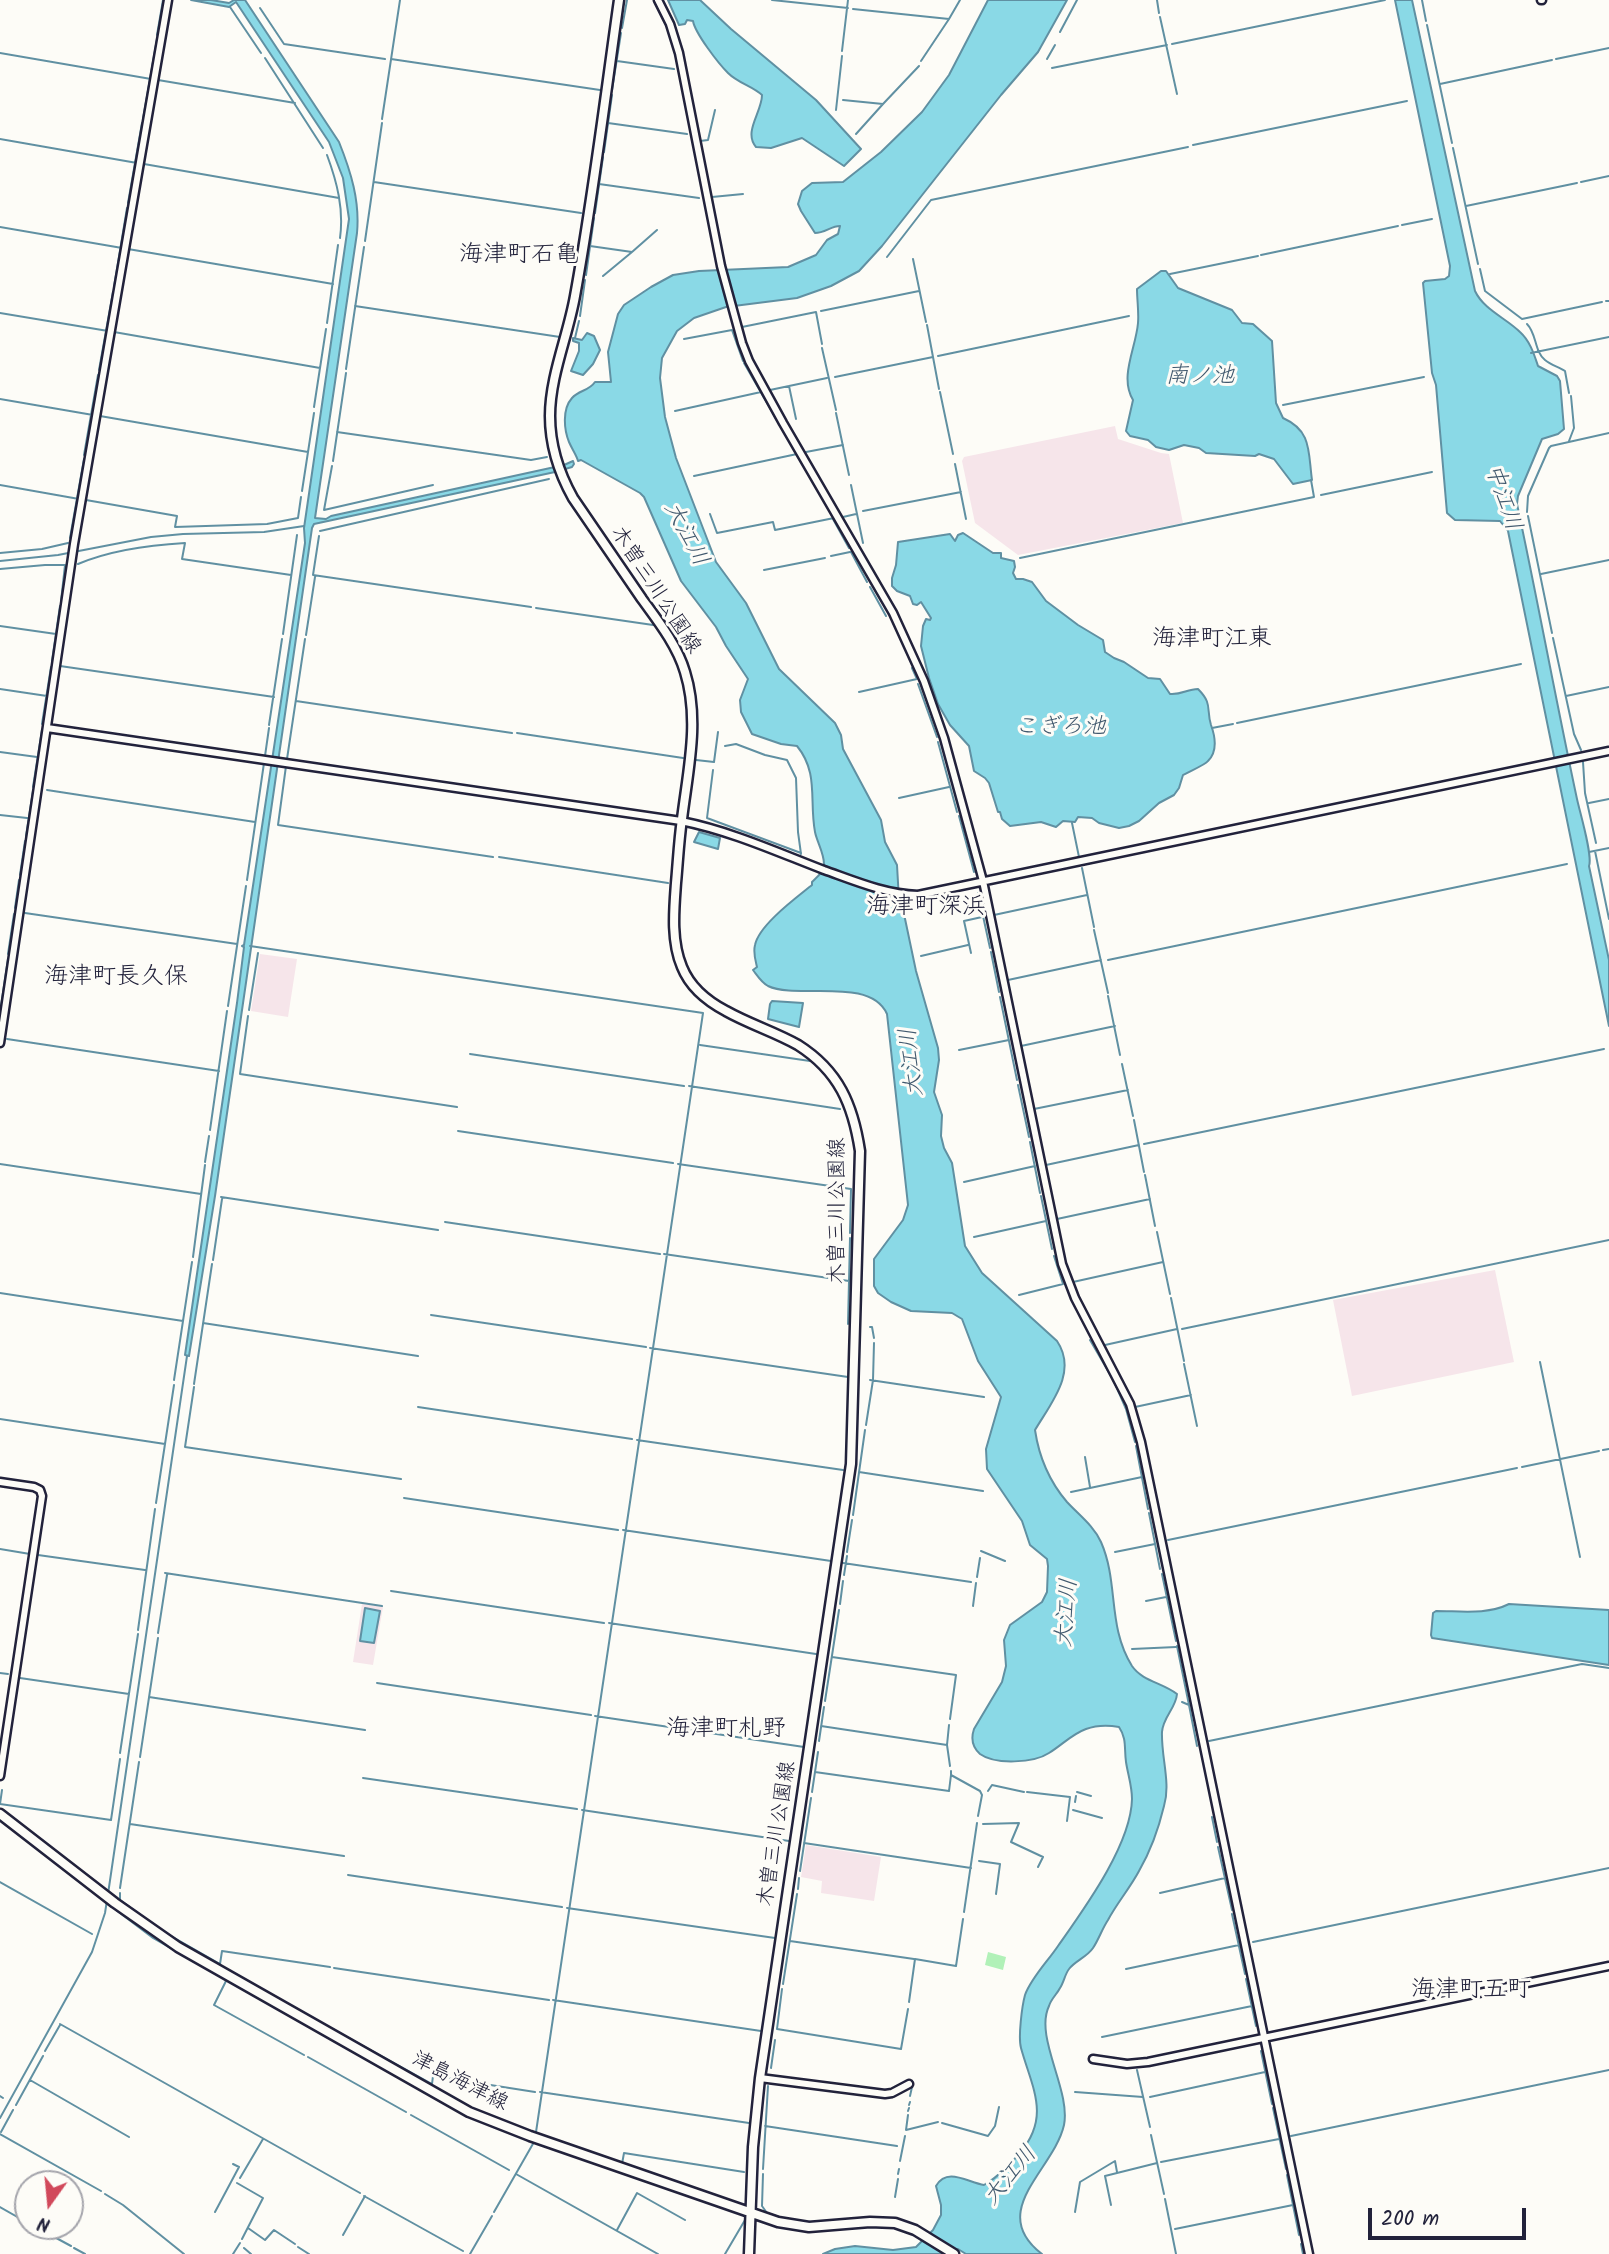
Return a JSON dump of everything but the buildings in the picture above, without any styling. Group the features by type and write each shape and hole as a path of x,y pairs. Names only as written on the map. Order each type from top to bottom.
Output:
{"main road":[{"name":"木曽三川公園線","path":"619,0 575,297 552,394 551,432 559,468 573,498 663,628 678,653 685,672 693,723 681,821 674,921 676,947 682,969 697,990 711,1002 738,1018 797,1045 828,1070 849,1103 860,1151 851,1464 760,2078 753,2147 749,2254"},
{"name":"津島海津線","path":"0,1814 115,1903 178,1947 469,2112 778,2222 809,2227 889,2222 911,2228 954,2254"}],"street":[{"path":"0,1044 73,546 168,0"},
{"path":"658,0 670,24 679,53 721,266 732,311 749,361 908,643 944,737 983,881 1062,1264 1070,1287 1130,1404 1142,1442 1309,2254"},
{"path":"47,727 681,821 718,829 860,883 901,894 927,894 1609,751"},
{"path":"0,1482 34,1487 40,1490 42,1496 0,1776"},
{"path":"1094,2059 1126,2064 1140,2063 1609,1966"},
{"path":"760,2078 884,2095 909,2084"}],"shaded area":[{"path":"1115,426 1118,439 1169,454 1183,523 1018,555 975,523 962,461 964,457"},
{"path":"260,954 297,959 288,1017 251,1011"},
{"path":"1495,1270 1514,1362 1352,1396 1333,1300"},
{"path":"362,1604 383,1607 373,1665 353,1662"},
{"path":"806,1845 881,1857 874,1901 821,1893 822,1881 801,1877"}],"green space":[{"path":"988,1952 1006,1957 1003,1970 985,1965"}],"water":[{"path":"191,0 229,3 245,0 339,142 354,187 357,233 315,518 326,519 573,461 574,464 555,472 314,524 312,528 215,1196 189,1356 185,1355 237,1003 242,946 305,543 304,528 349,219 343,178 329,142 236,2 229,7"},
{"path":"668,0 700,0 816,100 861,149 844,166 802,138 771,148 756,147 751,135 762,95 728,73 702,40 693,21 687,20 685,24 679,25"},
{"name":"大江川","path":"988,0 1067,0 1038,52 882,246 859,271 831,286 797,298 726,307 694,318 677,331 662,358 660,378 665,417 676,458 716,562 746,603 779,669 835,723 841,735 843,749 881,820 885,842 897,865 899,900 938,1048 934,1092 942,1115 941,1136 944,1148 952,1163 965,1246 982,1273 1057,1341 1063,1353 1065,1364 1060,1387 1035,1430 1042,1459 1061,1494 1101,1542 1110,1573 1119,1636 1132,1666 1147,1679 1177,1694 1162,1732 1166,1797 1150,1848 1093,1948 1068,1971 1050,2003 1046,2019 1049,2048 1065,2111 1064,2125 1058,2142 1028,2190 1020,2222 1026,2238 1042,2254 966,2254 958,2249 953,2254 823,2254 855,2246 893,2250 916,2247 933,2230 941,2215 936,2186 941,2180 958,2177 984,2185 1007,2167 1029,2140 1037,2114 1034,2089 1020,2043 1025,1995 1035,1976 1093,1895 1124,1836 1132,1799 1124,1740 1119,1727 1094,1727 1072,1737 1049,1753 1025,1761 987,1758 977,1751 974,1745 974,1729 1002,1682 1006,1666 1004,1640 1010,1625 1042,1602 1047,1592 1048,1566 1047,1559 1030,1545 1022,1521 987,1469 986,1449 1001,1397 978,1361 962,1319 952,1313 911,1311 891,1302 878,1293 874,1286 874,1259 903,1220 908,1205 887,1014 878,1002 850,992 781,990 768,986 753,970 757,967 755,945 763,929 812,885 824,867 813,820 808,766 797,746 781,744 752,734 741,712 740,700 748,679 716,627 681,581 644,497 581,460 578,461 567,437 565,420 569,403 575,395 595,382 611,382 608,352 618,314 624,305 673,275 699,271 788,267 816,255 827,240 838,234 840,226 815,233 798,204 802,191 812,183 843,182 881,152 922,112 949,75"},
{"name":"中江川","path":"1395,0 1412,0 1475,291 1484,303 1523,336 1538,366 1557,376 1560,381 1564,429 1542,439 1517,504 1588,844 1589,866 1609,960 1609,1026 1508,531 1500,521 1455,520 1447,513 1436,385 1432,373 1423,283 1445,279 1449,276 1450,266"},
{"name":"南ノ池","path":"1161,271 1166,271 1178,288 1232,310 1242,323 1253,324 1272,341 1276,403 1283,418 1304,436 1309,451 1312,480 1293,484 1274,459 1259,454 1206,453 1199,448 1184,445 1169,450 1156,447 1148,440 1130,436 1126,431 1133,400 1129,391 1128,372 1137,333 1137,289"},
{"path":"587,333 594,336 600,350 583,375 571,371 579,351 579,343 573,341 573,338 582,340"},
{"name":"こぎろ池","path":"963,533 993,553 1001,553 1001,558 1014,561 1013,573 1016,579 1032,582 1046,601 1103,640 1105,652 1148,678 1160,679 1170,694 1198,689 1206,699 1214,739 1211,757 1204,764 1183,775 1174,795 1159,803 1139,821 1119,828 1099,823 1092,818 1078,817 1075,822 1063,821 1056,827 1041,822 1010,826 1002,819 989,783 974,771 969,746 950,725 938,704 921,646 923,626 926,619 931,618 921,602 913,604 910,596 892,586 898,542 950,534 955,541 958,535"},
{"path":"699,832 720,838 718,849 694,842"},
{"path":"772,1001 803,1003 799,1027 768,1019"},
{"path":"1509,1604 1609,1610 1609,1665 1432,1638 1433,1613 1436,1611 1483,1611"},
{"path":"365,1608 380,1611 374,1643 360,1641"}],"waterway":[{"path":"157,35 163,0"},
{"path":"382,119 400,0"},
{"path":"622,28 627,0"},
{"path":"772,0 848,8"},
{"path":"842,51 848,0"},
{"path":"853,9 949,19 960,0"},
{"path":"1060,32 1077,0"},
{"path":"1157,0 1159,13"},
{"path":"1172,44 1385,0"},
{"path":"1422,0 1426,21"},
{"path":"230,7 261,53"},
{"path":"260,8 284,44 385,59"},
{"path":"1160,17 1177,94"},
{"path":"921,61 949,19"},
{"path":"1427,25 1452,143"},
{"path":"612,90 621,33"},
{"path":"143,119 157,39"},
{"path":"1047,59 1055,45"},
{"path":"1052,68 1167,45"},
{"path":"1556,59 1609,48"},
{"path":"0,53 151,79"},
{"path":"836,110 842,56"},
{"path":"265,58 323,148"},
{"path":"391,59 600,90"},
{"path":"1440,84 1552,60"},
{"path":"617,61 674,69"},
{"path":"843,100 883,104 919,66"},
{"path":"158,80 295,103"},
{"path":"604,152 612,95"},
{"path":"1193,145 1407,101"},
{"path":"856,134 883,104"},
{"path":"700,141 708,140 715,110"},
{"path":"128,203 142,123"},
{"path":"365,241 382,123"},
{"path":"608,123 687,134"},
{"path":"0,139 137,163"},
{"path":"887,257 931,200 1188,147"},
{"path":"1453,148 1478,264"},
{"path":"327,155 339,196 340,238"},
{"path":"595,213 603,157"},
{"path":"144,164 339,198"},
{"path":"1581,182 1609,176"},
{"path":"374,182 581,213"},
{"path":"1466,206 1577,183"},
{"path":"599,184 699,198"},
{"path":"712,197 743,194"},
{"path":"114,287 127,208"},
{"path":"586,275 594,218"},
{"path":"1402,225 1432,219"},
{"path":"1261,255 1398,226"},
{"path":"0,227 122,248"},
{"path":"632,252 657,230"},
{"path":"327,323 338,245"},
{"path":"590,246 632,252 603,276"},
{"path":"346,369 364,247"},
{"path":"128,249 333,284"},
{"path":"1170,274 1258,256"},
{"path":"913,259 926,322"},
{"path":"1480,269 1485,291 1522,319 1602,302"},
{"path":"580,316 585,280"},
{"path":"821,311 919,291"},
{"path":"99,370 113,292"},
{"path":"355,306 560,337"},
{"path":"742,327 816,312 822,344"},
{"path":"0,313 108,331"},
{"path":"938,356 1129,316"},
{"path":"575,338 579,321"},
{"path":"1527,324 1541,356 1565,371 1569,393"},
{"path":"927,325 939,389"},
{"path":"314,407 326,329"},
{"path":"684,339 732,330 743,361"},
{"path":"114,332 320,368"},
{"path":"1531,353 1609,337"},
{"path":"822,348 836,410"},
{"path":"835,377 933,357"},
{"path":"744,363 778,422"},
{"path":"333,461 346,373"},
{"path":"84,455 98,375"},
{"path":"1283,405 1424,377"},
{"path":"770,390 827,378"},
{"path":"789,386 796,419"},
{"path":"675,411 761,392"},
{"path":"940,392 953,454"},
{"path":"1569,441 1574,428 1571,396"},
{"path":"0,399 93,415"},
{"path":"302,491 314,413"},
{"path":"836,413 849,475"},
{"path":"100,416 308,452"},
{"path":"780,424 814,483"},
{"path":"337,432 531,460 547,457"},
{"name":"中江川","path":"1527,512 1528,496 1551,446 1609,433"},
{"path":"806,452 843,445"},
{"path":"694,476 797,454"},
{"path":"70,538 84,459"},
{"path":"955,464 966,519"},
{"path":"332,466 324,510 433,485"},
{"path":"1321,495 1432,472"},
{"path":"320,531 549,479"},
{"path":"1020,558 1314,497 1311,480"},
{"path":"0,485 79,499"},
{"path":"851,485 863,543"},
{"path":"863,511 961,492"},
{"path":"86,500 177,516 175,527 267,524 298,518 301,497"},
{"path":"710,514 717,533 773,522 775,530 834,518"},
{"path":"843,517 856,514"},
{"name":"中江川","path":"1528,516 1552,633"},
{"path":"833,519 849,548"},
{"path":"0,561 58,555 151,537 264,532 304,526"},
{"path":"283,634 297,535"},
{"path":"319,536 313,575 531,607"},
{"path":"0,553 42,549 68,543"},
{"path":"78,564 130,549 185,543 182,559 291,575"},
{"path":"831,556 850,552"},
{"path":"851,552 867,582"},
{"path":"764,570 825,558"},
{"path":"1541,574 1609,560"},
{"path":"0,569 65,565 61,601"},
{"path":"306,635 315,577"},
{"path":"870,587 886,616"},
{"path":"52,661 60,606"},
{"path":"536,608 653,625"},
{"path":"0,626 56,634"},
{"path":"1553,638 1574,734 1581,750"},
{"path":"269,725 282,639"},
{"path":"287,759 305,639"},
{"path":"1237,723 1521,664"},
{"path":"60,666 274,697"},
{"path":"42,724 51,667"},
{"path":"859,692 917,679 912,668"},
{"path":"918,684 937,737"},
{"path":"1566,696 1609,687"},
{"path":"0,689 47,696"},
{"path":"296,701 512,733"},
{"path":"1212,728 1233,724"},
{"path":"265,756 269,728"},
{"path":"33,787 42,730"},
{"path":"696,760 714,762 718,732"},
{"path":"517,733 683,758"},
{"path":"938,742 957,812"},
{"path":"725,746 736,744 787,760 796,778 801,854"},
{"path":"0,752 37,757"},
{"path":"1583,762 1585,793 1596,843"},
{"path":"247,880 264,763"},
{"path":"286,766 278,825 493,857"},
{"path":"713,770 707,818 801,853"},
{"path":"899,798 949,787"},
{"path":"47,790 255,822"},
{"path":"26,836 33,791"},
{"path":"1589,803 1609,799"},
{"path":"0,815 27,818"},
{"path":"959,816 974,872"},
{"path":"1072,823 1079,857"},
{"path":"20,875 25,841"},
{"path":"1589,852 1609,848"},
{"path":"1595,851 1609,919"},
{"path":"499,857 668,883"},
{"path":"1108,960 1567,864"},
{"path":"1082,868 1094,927"},
{"path":"15,908 19,880"},
{"path":"228,1006 246,886"},
{"path":"978,893 990,948"},
{"path":"994,915 1087,895"},
{"path":"25,913 237,944"},
{"path":"8,954 14,914"},
{"path":"971,953 964,921 982,917"},
{"path":"1094,930 1108,993"},
{"path":"921,956 968,945"},
{"path":"250,946 703,1013 536,2132"},
{"path":"991,952 999,992"},
{"path":"249,1010 258,953"},
{"path":"1,1006 8,959"},
{"path":"1008,980 1101,960"},
{"path":"1108,996 1120,1055"},
{"path":"1000,997 1017,1080"},
{"path":"210,1130 227,1011"},
{"path":"248,1016 240,1074 457,1107"},
{"path":"1021,1046 1115,1026"},
{"path":"7,1039 219,1071"},
{"path":"959,1050 1009,1040"},
{"path":"700,1045 810,1061"},
{"path":"1144,1144 1604,1049"},
{"path":"470,1054 684,1086"},
{"path":"1122,1064 1133,1116"},
{"path":"1018,1085 1029,1137"},
{"path":"689,1086 840,1109"},
{"path":"1034,1109 1128,1090"},
{"path":"1134,1120 1144,1172"},
{"path":"458,1131 673,1163"},
{"path":"205,1162 209,1136"},
{"path":"1030,1142 1040,1193"},
{"path":"1046,1165 1139,1145"},
{"path":"0,1164 201,1194"},
{"path":"678,1164 851,1189 850,1233"},
{"path":"193,1257 205,1165"},
{"path":"964,1182 1035,1166"},
{"path":"1145,1175 1155,1226"},
{"path":"1041,1196 1052,1249"},
{"path":"221,1197 438,1230"},
{"path":"213,1260 222,1199"},
{"path":"1057,1219 1150,1199"},
{"path":"974,1237 1046,1221"},
{"path":"445,1222 660,1254"},
{"path":"1157,1232 1170,1294"},
{"path":"848,1324 850,1238"},
{"path":"1182,1329 1609,1240"},
{"path":"664,1254 849,1281"},
{"path":"1054,1256 1063,1284"},
{"path":"174,1380 192,1262"},
{"path":"1073,1282 1163,1262"},
{"path":"194,1384 212,1264"},
{"path":"1019,1295 1063,1284"},
{"path":"0,1293 183,1321"},
{"path":"1171,1298 1184,1361"},
{"path":"431,1315 646,1347"},
{"path":"203,1323 418,1356"},
{"path":"870,1327 874,1338"},
{"path":"1105,1345 1177,1329"},
{"path":"1090,1340 1111,1376"},
{"path":"866,1425 873,1380 874,1343"},
{"path":"650,1348 848,1377"},
{"path":"108,1894 187,1356"},
{"path":"1540,1362 1580,1557"},
{"path":"1184,1364 1197,1426"},
{"path":"1113,1379 1126,1409 1135,1442"},
{"path":"870,1380 984,1397"},
{"path":"156,1503 174,1385"},
{"path":"194,1387 185,1447 401,1479"},
{"path":"1135,1407 1191,1395"},
{"path":"418,1407 632,1439"},
{"path":"0,1419 165,1444"},
{"path":"853,1515 865,1430"},
{"path":"637,1440 843,1470"},
{"path":"1136,1446 1148,1509"},
{"path":"1603,1450 1609,1449"},
{"path":"1522,1467 1599,1451"},
{"path":"1085,1457 1090,1487"},
{"path":"1168,1540 1517,1468"},
{"path":"859,1472 983,1491"},
{"path":"1071,1492 1142,1477"},
{"path":"404,1498 618,1530"},
{"path":"138,1630 155,1509"},
{"path":"1149,1513 1160,1569"},
{"path":"847,1552 852,1520"},
{"path":"623,1530 831,1561"},
{"path":"1115,1552 1155,1544"},
{"path":"0,1549 30,1554"},
{"path":"981,1551 1005,1561"},
{"path":"38,1555 145,1570"},
{"path":"844,1575 847,1556"},
{"path":"977,1577 980,1558"},
{"path":"843,1563 971,1582"},
{"path":"165,1573 382,1606"},
{"path":"1162,1574 1176,1641"},
{"path":"158,1633 167,1575"},
{"path":"840,1604 843,1581"},
{"path":"973,1606 976,1583"},
{"path":"391,1591 604,1623"},
{"path":"1146,1601 1166,1597"},
{"path":"825,1701 839,1610"},
{"path":"609,1623 816,1654"},
{"path":"120,1753 138,1634"},
{"path":"140,1757 158,1638"},
{"path":"1177,1646 1189,1705"},
{"path":"1132,1649 1176,1647"},
{"path":"832,1657 956,1675 950,1719"},
{"path":"1209,1741 1582,1664 1609,1668"},
{"path":"0,1673 8,1674"},
{"path":"20,1678 129,1694"},
{"path":"377,1683 591,1715"},
{"path":"149,1697 365,1730"},
{"path":"1182,1702 1189,1705 1197,1746"},
{"path":"819,1741 824,1707"},
{"path":"595,1716 804,1747"},
{"path":"949,1725 947,1745 950,1766"},
{"path":"821,1726 947,1745"},
{"path":"812,1792 818,1752"},
{"path":"2,1790 0,1804 111,1820 120,1759"},
{"path":"120,1888 139,1762"},
{"path":"951,1771 951,1775 980,1791 982,1795 978,1816"},
{"path":"815,1772 949,1791 951,1775"},
{"path":"363,1778 577,1809"},
{"path":"988,1791 992,1785 1024,1792"},
{"path":"1027,1792 1070,1797 1067,1821"},
{"path":"1077,1792 1091,1796"},
{"path":"1075,1802 1076,1796"},
{"path":"800,1871 811,1798"},
{"path":"582,1810 789,1841"},
{"path":"1073,1810 1102,1818"},
{"path":"1212,1817 1217,1842"},
{"path":"964,1912 977,1823"},
{"path":"983,1824 1019,1823 1011,1842 1043,1857 1038,1867"},
{"path":"130,1824 344,1856"},
{"path":"804,1843 971,1868"},
{"path":"1218,1847 1232,1910"},
{"path":"979,1861 1000,1864 996,1894"},
{"path":"1253,1942 1609,1868"},
{"path":"348,1875 562,1907"},
{"path":"798,1889 799,1878"},
{"path":"1160,1893 1225,1878"},
{"path":"0,1882 92,1934"},
{"path":"120,1893 120,1900 164,1932 220,1964 222,1951 330,1967"},
{"path":"783,1984 797,1894"},
{"path":"0,2118 92,1952 107,1900"},
{"path":"567,1908 775,1938"},
{"path":"116,1910 153,1938 221,1977"},
{"path":"1232,1914 1245,1974"},
{"path":"909,2002 915,1959 956,1966 963,1919"},
{"path":"790,1941 914,1959"},
{"path":"1126,1969 1239,1945"},
{"path":"334,1968 549,2000"},
{"path":"1246,1979 1256,2026"},
{"path":"226,1981 214,2005 304,2055"},
{"path":"777,2029 782,1989"},
{"path":"553,2000 761,2031"},
{"path":"1102,2037 1252,2006"},
{"path":"777,2029 901,2049 908,2009"},
{"path":"60,2024 360,2193"},
{"path":"45,2051 60,2025"},
{"path":"329,2027 432,2084 433,2076 535,2092"},
{"path":"771,2068 775,2040"},
{"path":"1261,2051 1272,2104"},
{"path":"16,2105 43,2056"},
{"path":"308,2057 406,2112"},
{"path":"1137,2070 1150,2127"},
{"path":"1291,2136 1609,2070"},
{"path":"1150,2097 1265,2072"},
{"path":"30,2080 129,2137"},
{"path":"763,2169 768,2086"},
{"path":"910,2096 912,2087"},
{"path":"540,2092 749,2123"},
{"path":"1075,2092 1143,2097"},
{"path":"942,2123 988,2136 995,2126 999,2107"},
{"path":"1273,2108 1286,2169"},
{"path":"1,2132 13,2110"},
{"path":"411,2115 509,2170"},
{"path":"908,2115 906,2130 938,2122"},
{"path":"765,2126 897,2146"},
{"path":"0,2134 101,2191"},
{"path":"1151,2135 1164,2194"},
{"path":"900,2161 905,2136"},
{"path":"240,2178 263,2139"},
{"path":"1161,2162 1279,2139"},
{"path":"494,2212 534,2142"},
{"path":"622,2164 624,2153 744,2172"},
{"path":"1075,2212 1080,2182 1115,2161 1117,2172"},
{"path":"1111,2205 1105,2176 1157,2163"},
{"path":"215,2212 239,2167 233,2164"},
{"path":"898,2174 899,2169"},
{"path":"516,2174 658,2254"},
{"path":"763,2174 762,2206 767,2213 788,2220"},
{"path":"1287,2175 1299,2235"},
{"path":"895,2197 898,2179"},
{"path":"237,2183 263,2198 242,2239"},
{"path":"617,2230 637,2193 685,2220"},
{"path":"105,2194 123,2205 184,2254"},
{"path":"364,2196 463,2251"},
{"path":"343,2235 365,2196"},
{"path":"1165,2199 1176,2254"},
{"path":"1175,2229 1293,2205"},
{"path":"0,2207 14,2215"},
{"path":"470,2254 492,2216"},
{"path":"812,2223 882,2217"},
{"path":"725,2254 745,2220"},
{"path":"248,2228 265,2240 274,2230 295,2244"},
{"path":"60,2240 71,2246"},
{"path":"233,2254 240,2243"},
{"path":"1301,2244 1303,2254"},
{"path":"298,2247 309,2254"},
{"path":"74,2248 85,2254"},
{"path":"244,2248 251,2254"}],"district":[{"name":"海津町石亀","path":"519,257"},
{"name":"海津町江東","path":"1212,641"},
{"name":"海津町深浜","path":"926,909"},
{"name":"海津町長久保","path":"116,979"},
{"name":"海津町札野","path":"726,1731"},
{"name":"海津町五町","path":"1471,1992"}]}
